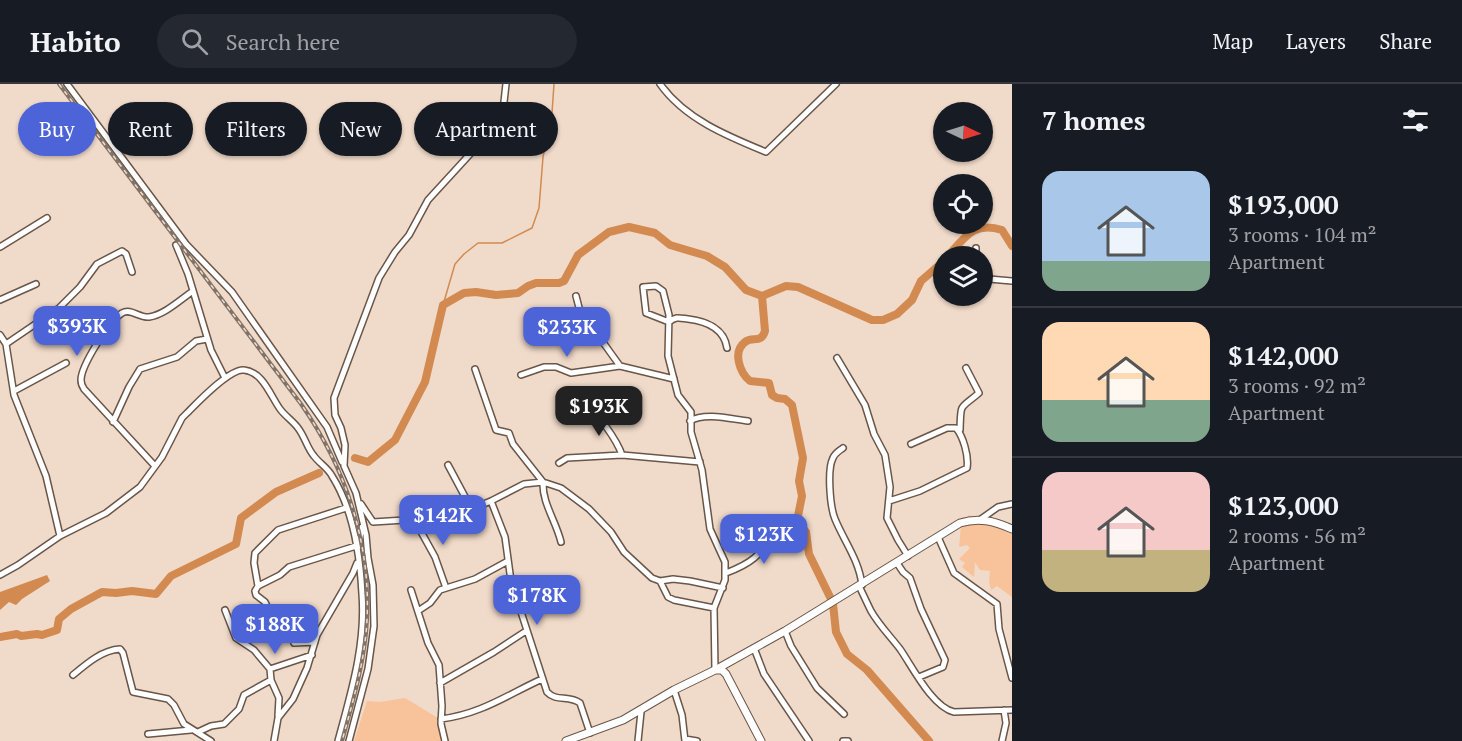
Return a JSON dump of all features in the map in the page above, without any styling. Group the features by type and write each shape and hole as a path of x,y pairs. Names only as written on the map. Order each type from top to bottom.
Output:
{"street":[{"path":"68,84 178,234 232,292 327,427 356,493 373,522 452,517 524,484 543,482 561,488 589,509 611,532 624,552 652,578 660,581 673,579 723,588"},
{"path":"344,465 345,445 341,428 334,415 334,398 379,278 394,252 409,235 428,200 493,129 504,102 506,84"},
{"path":"660,84 678,104 709,128 766,152 836,84"},
{"path":"0,247 47,218"},
{"path":"176,245 188,274 211,350 225,378"},
{"path":"6,344 59,308 102,260 122,251 126,254 132,272"},
{"path":"993,279 1012,281"},
{"path":"0,300 36,284"},
{"path":"669,322 645,313 643,287 656,286 663,291 669,322 667,348 674,380 678,395 690,409 691,432 700,462 710,529 725,562 726,573 723,588 714,608 715,670"},
{"path":"154,465 81,384 81,376 94,346 122,313 129,312 142,317 156,315 193,291"},
{"path":"576,296 583,323 592,327 620,366"},
{"path":"669,322 678,318 704,321 724,337 727,348"},
{"path":"0,335 6,344 14,391 46,476 60,536"},
{"path":"113,422 140,369 177,357 196,340 207,339"},
{"path":"837,358 865,405 874,434 885,455 890,487 888,521 908,556"},
{"path":"14,391 66,363"},
{"path":"521,375 544,367 556,367 571,372 620,366 674,380"},
{"path":"889,501 920,491 965,470 968,462 960,432 960,412 963,404 979,393 966,368"},
{"path":"0,575 60,536 91,522 140,487 162,457 182,418 225,378 243,369 256,375 264,382 280,409 299,429 315,457 330,471 346,507 357,552 363,596 361,640 352,688 338,741"},
{"path":"475,369 496,430 509,433 513,444 543,482 543,496 557,525 561,542"},
{"path":"595,410 602,423 617,440 622,454"},
{"path":"690,421 696,418 714,417 748,421"},
{"path":"911,444 950,427 960,432"},
{"path":"843,448 834,455 831,464 832,507 859,572 860,585 876,620 935,699 950,711 1012,710"},
{"path":"559,463 567,458 622,454 700,462"},
{"path":"448,465 471,508"},
{"path":"349,741 367,675 374,626 373,585 356,493"},
{"path":"491,501 505,537 511,581 547,692 552,697 580,702 590,733"},
{"path":"981,519 998,507 1012,504"},
{"path":"315,642 299,644 292,641 288,622 272,617 265,602 255,593 258,586 254,563 255,553 278,530 346,507"},
{"path":"414,519 435,556 446,588"},
{"path":"569,741 640,712 674,690 785,631 960,523 981,519 1012,529"},
{"path":"278,718 292,699 312,655 317,635 353,573 363,522"},
{"path":"726,573 751,561 759,554 770,530"},
{"path":"938,537 954,573 997,604 999,629 1012,678"},
{"path":"258,586 276,578 289,567 357,552"},
{"path":"418,611 430,603 437,593 446,588 475,579 508,561"},
{"path":"897,563 910,578 921,609 945,660 943,667 919,677"},
{"path":"660,581 668,597 714,608"},
{"path":"411,590 428,644 439,665 441,719 445,741"},
{"path":"225,610 236,638 254,650 270,669 271,680 279,698 274,741"},
{"path":"440,683 526,631"},
{"path":"785,631 817,688 844,714"},
{"path":"754,648 764,674 809,741"},
{"path":"73,675 91,660 120,650 123,653 133,692 168,699 174,705 184,724 211,741"},
{"path":"270,669 312,655"},
{"path":"715,670 722,670 726,674 761,741"},
{"path":"441,719 480,710 542,679"},
{"path":"148,734 195,731 224,724 239,709 244,696 271,680"},
{"path":"674,690 682,715 685,740 697,741"},
{"path":"1002,741 1006,723 1004,710"},
{"path":"638,741 640,712"}],"shaded area":[{"path":"969,515 1012,533 1012,597 997,586 991,590 990,571 980,570 975,562 974,577 962,567 965,563 959,559 970,548 967,545 959,547 962,517"},
{"path":"47,575 50,581 16,605 9,602 0,610 0,592"},
{"path":"405,698 438,718 443,741 354,741 367,701 380,702"}],"waterway":[{"path":"443,305 455,264 464,254 478,243 502,243 532,228 539,208 543,157 552,113 554,84"},
{"path":"355,458 368,462 395,440 425,382 443,305 464,293 496,295 518,293 536,283 564,281 578,255 609,232 629,227 655,233 670,245 707,256 725,267 746,290 762,296 786,286 798,287 872,320 883,320 897,314 912,300 921,281 933,271"},
{"path":"957,246 965,237 977,229 984,228 1002,230 1012,246"},
{"path":"762,296 765,331 759,339 748,340 741,346 739,362 743,373 750,381 769,383 772,395 785,399 792,405 803,458 799,481 802,496 797,521 806,532 809,554 831,599"},
{"path":"0,637 17,634 21,636 42,635 57,630 59,619 71,609 102,592 132,591 156,594 171,576 236,544 241,518 276,492 319,473"},
{"path":"833,604 836,632 847,654 867,670 929,741"}],"railway":[{"path":"59,84 301,404 317,428 342,479 359,534 365,562 367,591 364,651 342,741"}]}
